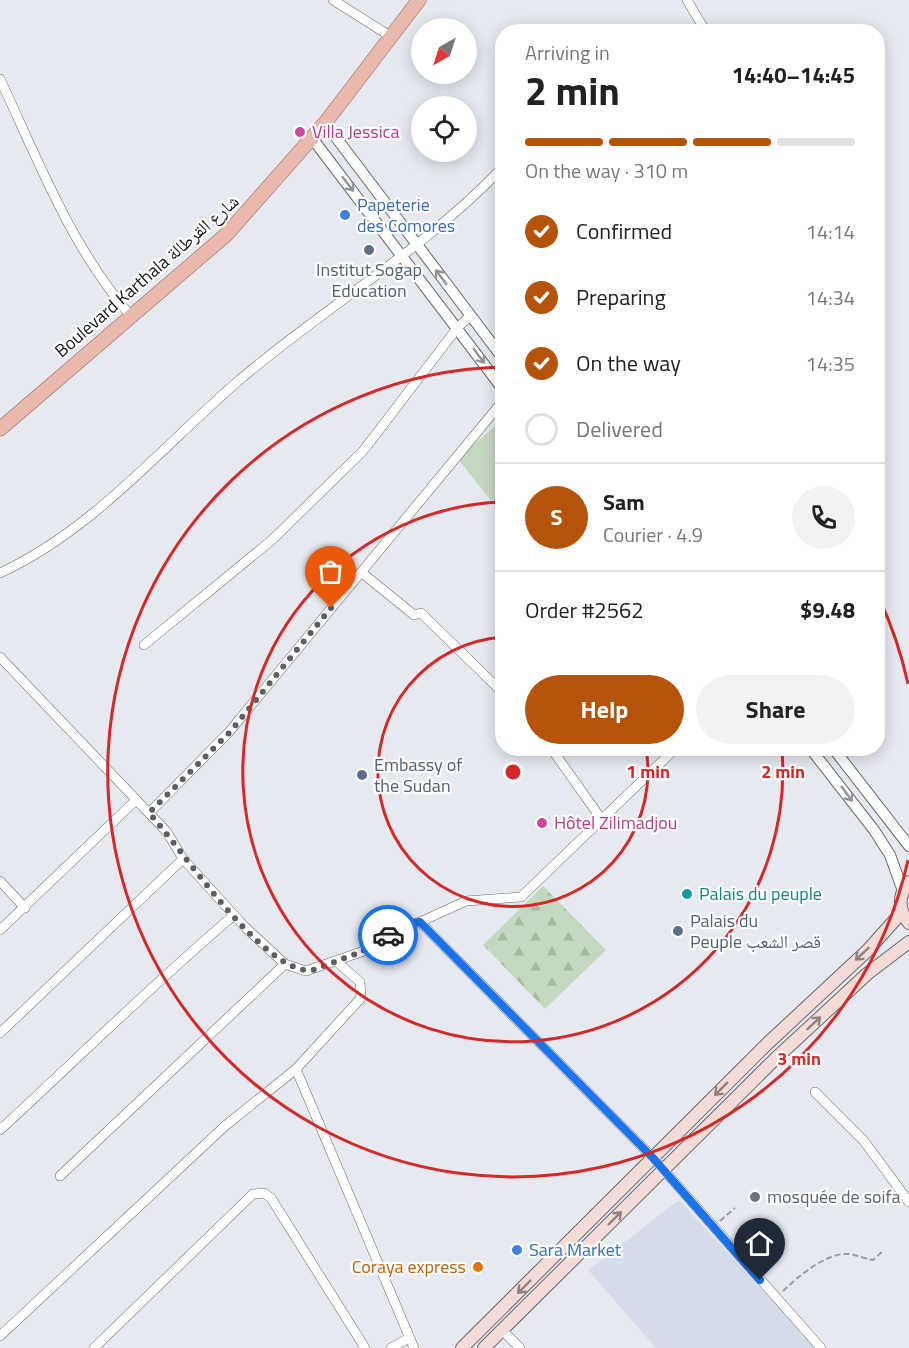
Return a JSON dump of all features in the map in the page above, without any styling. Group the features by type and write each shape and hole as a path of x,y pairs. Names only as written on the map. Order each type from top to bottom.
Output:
{"main road":[{"name":"Boulevard Karthala شارع القرطالة","path":"0,429 129,315 226,234 325,123 419,0"},
{"path":"462,1348 768,1042 868,950 902,912 906,886"},
{"path":"902,912 909,923"},
{"path":"484,1348 775,1059 867,974 909,942"}],"street":[{"path":"333,0 390,36"},
{"path":"687,0 701,24"},
{"path":"0,79 28,141 87,257 107,290 129,315"},
{"path":"325,123 495,348"},
{"path":"312,138 495,378"},
{"path":"0,573 34,558 104,505 238,381 468,203 495,175"},
{"path":"144,645 273,539 363,451 458,327 470,316"},
{"path":"149,813 230,732 495,410"},
{"path":"360,572 414,615 421,613 495,685"},
{"path":"0,657 149,813 166,832 183,859 234,915 285,964 306,971 372,946 408,924 420,922 466,901 521,897 668,756"},
{"path":"557,756 602,820"},
{"path":"816,756 874,831 906,886"},
{"path":"839,756 909,846"},
{"path":"0,930 136,800"},
{"path":"0,1033 183,859"},
{"path":"0,881 25,908"},
{"path":"0,1130 116,1024 165,974 234,915"},
{"path":"420,922 653,1158 821,1348"},
{"path":"0,1336 225,1126 296,1069 361,998 360,982 336,961"},
{"path":"60,1176 285,964"},
{"path":"296,1069 414,1348"},
{"path":"815,1092 864,1141 909,1202"},
{"path":"94,1348 253,1194 264,1193 271,1198 365,1348"},
{"path":"502,1330 520,1348"},
{"path":"392,1348 409,1338"}],"path":[{"path":"713,1227 735,1208"},
{"path":"776,1297 798,1276 832,1257 848,1254 873,1260 884,1250"}],"shaded area":[{"path":"679,1200 814,1348 656,1348 588,1270"}],"green space":[{"path":"495,427 495,505 457,458"},
{"path":"543,886 606,950 545,1009 483,945"}],"way so far":[{"path":"331,608 230,732 149,813 166,832 183,859 264,947 285,964 306,971 313,970 361,952 388,935"}],"place":[{"name":"Villa Jessica","path":"300,132"},
{"name":"Papeterie des Comores","path":"345,215"},
{"name":"Institut Sogap Education","path":"369,250"},
{"name":"Embassy of the Sudan","path":"362,775"},
{"name":"Hôtel Zilimadjou","path":"542,823"},
{"name":"Palais du peuple","path":"687,894"},
{"name":"Palais du Peuple قصر الشعب","path":"678,931"},
{"name":"mosquée de soifa","path":"755,1197"},
{"name":"Sara Market","path":"517,1250"},
{"name":"Coraya express","path":"478,1267"}],"route":[{"path":"388,935 398,928 420,922 653,1158 760,1280"}]}
